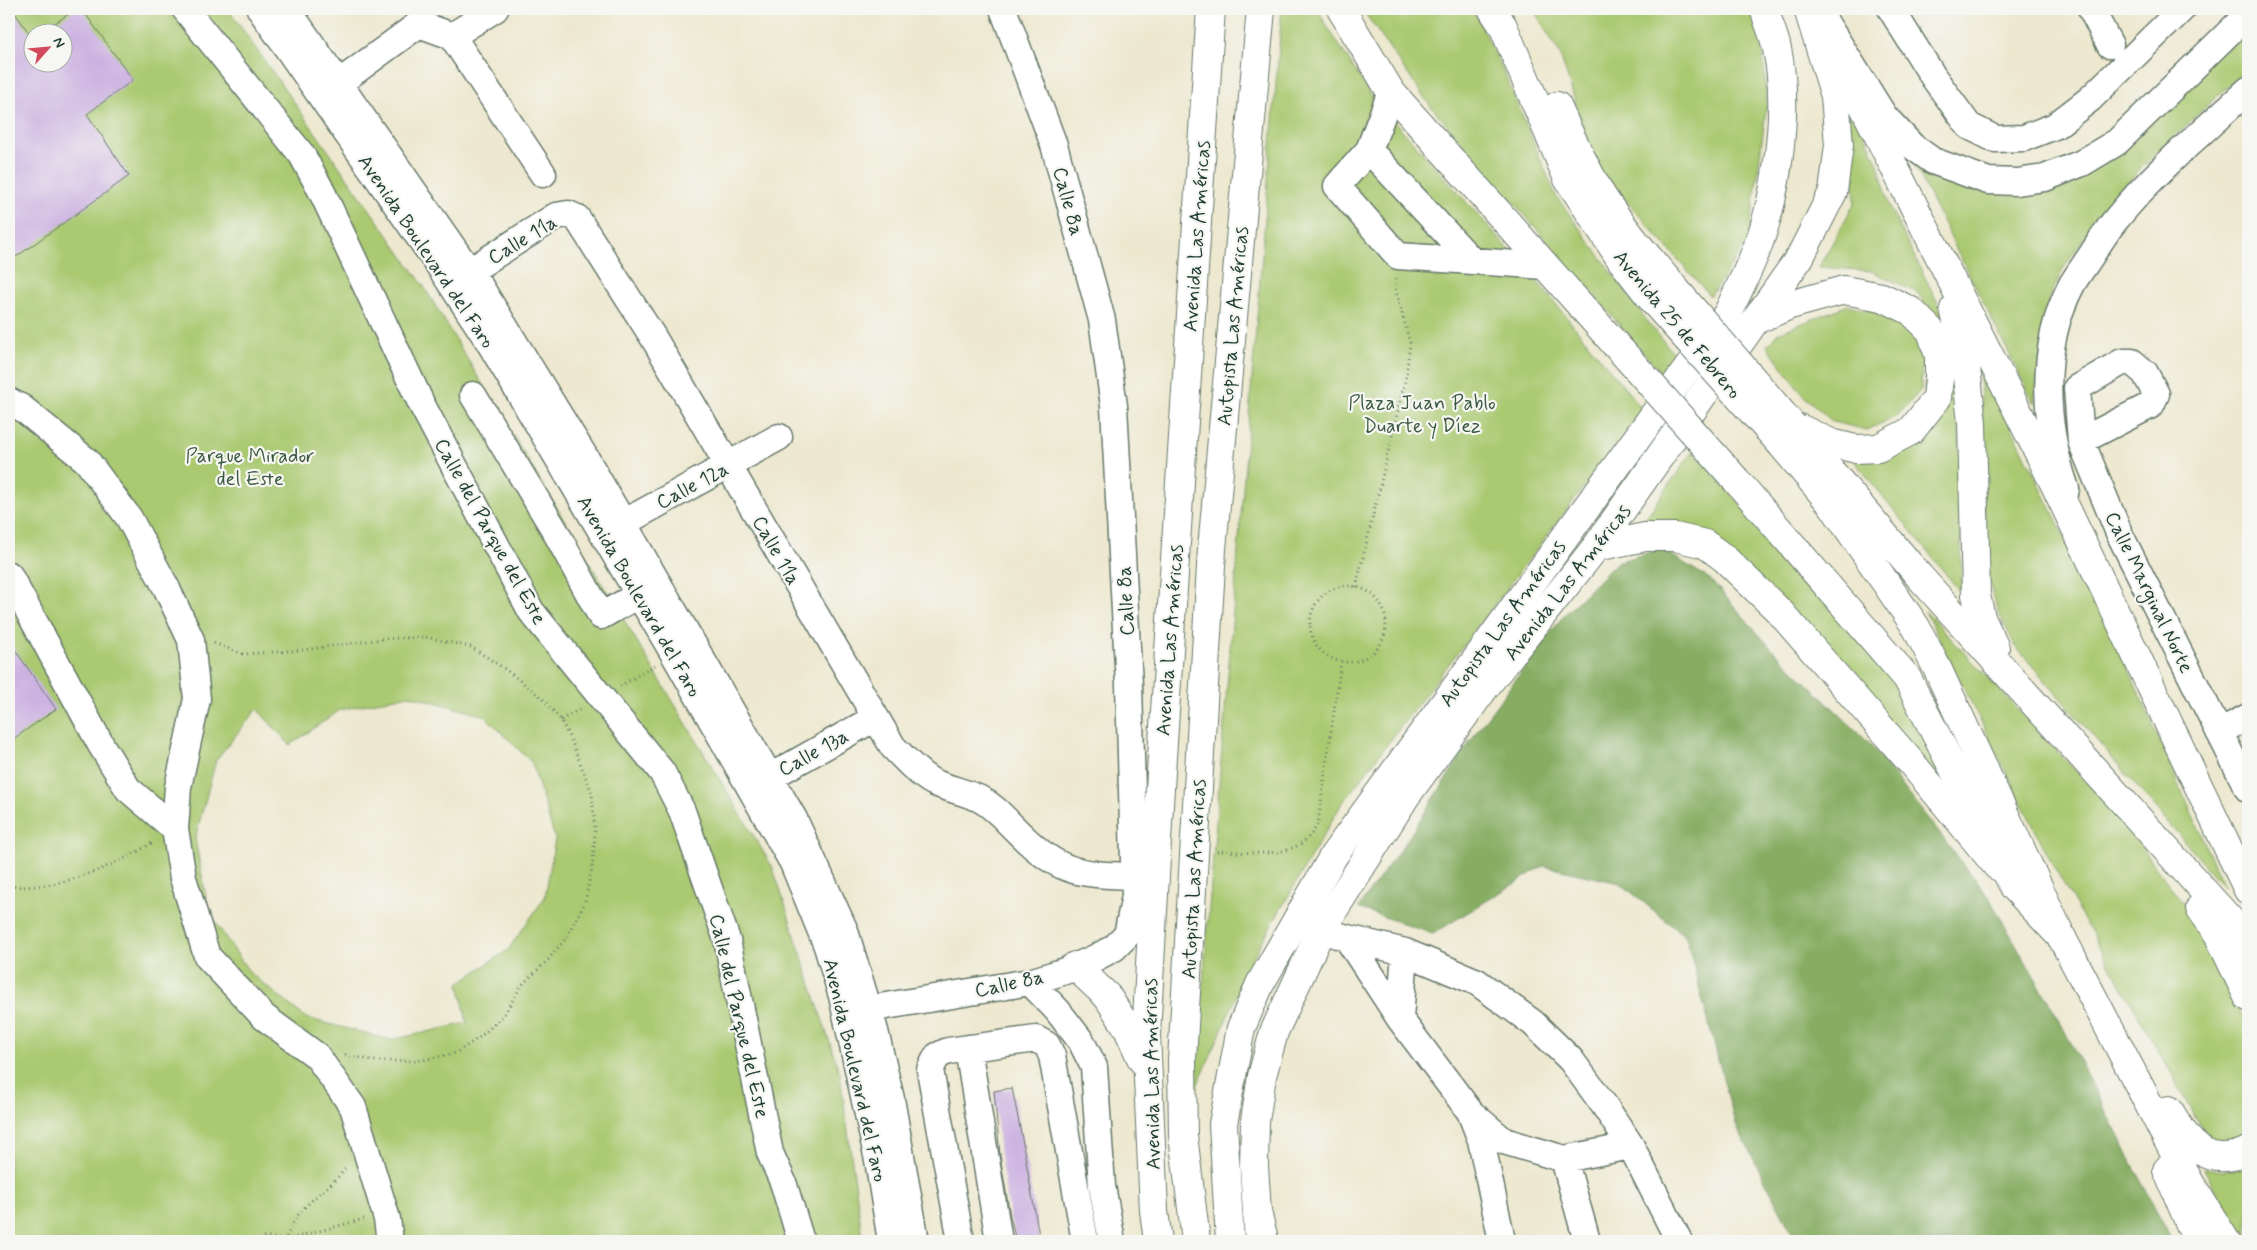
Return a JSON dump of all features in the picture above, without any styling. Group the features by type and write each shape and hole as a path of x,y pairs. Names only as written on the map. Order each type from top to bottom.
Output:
{"main road":[{"name":"Avenida Las Américas","path":"1158,1241 1154,1211 1146,1035 1139,935 1211,9"},
{"name":"Autopista Las Américas","path":"1196,1241 1182,1135 1182,1060 1212,550 1261,9"},
{"path":"1340,9 1391,92 1736,480 1907,678 2014,887"},
{"name":"Avenida 25 de Febrero","path":"1492,9 1502,26 1568,179 1622,261 1663,293 1787,435"},
{"name":"Avenida 25 de Febrero","path":"1514,9 1568,133 1602,196 1639,246 1663,293"},
{"name":"Autopista Las Américas","path":"1230,1241 1223,1124 1241,1028 1260,984 1334,854 1728,313 1754,257 1770,206 1780,139 1782,95 1777,49 1764,9"},
{"name":"Avenida Las Américas","path":"1264,1241 1257,1212 1254,1166 1255,1121 1262,1076 1274,1032 1321,930 1406,796 1486,686 1596,547 1800,257 1833,192 1839,145 1835,96 1808,9"},
{"path":"1815,9 2054,483 2248,890"},
{"path":"1939,253 1964,349 1972,423 1976,595 1979,610 1997,651 2045,716"},
{"path":"1755,321 1790,305 1844,290 1882,297 1911,311 1931,331 1939,356 1939,379 1936,398 1911,431 1878,448 1856,449 1787,435"},
{"path":"1787,435 1919,576 2231,921 2248,943"},
{"path":"1787,435 1916,627 1938,670 2062,938 2128,1068 2189,1181 2226,1241"},
{"path":"1596,547 1645,537 1675,537 1705,544 1724,558 1780,612 1909,760 2014,887 2062,938"},
{"path":"2146,828 2218,934 2248,996"},
{"path":"1076,966 1107,996 1127,1027 1148,1072"},
{"path":"2085,982 2155,1085 2187,1139 2203,1154 2227,1157 2248,1151"},
{"path":"2128,1068 2184,1213 2197,1241"},
{"path":"1257,1212 1259,1241"}],"street":[{"name":"Calle del Parque del Este","path":"185,9 302,155 321,190 421,403 531,610 662,772 682,811 727,940 770,1153 783,1182 801,1241"},
{"name":"Avenida Boulevard del Faro","path":"260,9 467,306 526,403 613,528 760,782 824,938 837,979 876,1150 891,1241"},
{"name":"Avenida Boulevard del Faro","path":"287,9 470,271 586,457 640,594 760,782 794,819 845,932 868,1009 891,1099 916,1241"},
{"path":"452,36 495,9"},
{"name":"Calle 8a","path":"868,1009 1030,982 1076,966 1139,935 1133,876 1129,685 1114,406 1102,320 1054,145 1003,9"},
{"path":"1815,9 1884,116 1912,146 1933,161 1988,181 2017,182 2045,178 2082,163 2117,142 2248,14"},
{"path":"1891,9 1934,78 1969,126 1995,139 2024,138 2055,126 2090,99 2182,9"},
{"path":"2091,9 2110,45"},
{"path":"339,83 419,24 452,36 543,174"},
{"path":"2094,570 2056,459 2049,419 2048,369 2057,324 2071,286 2117,218 2149,182 2248,90"},
{"path":"1391,92 1369,150 1337,186 1398,256 1546,266"},
{"path":"1369,150 1472,261"},
{"name":"Calle 11a","path":"470,271 556,216 568,214 576,218 653,337 893,747 906,761 933,782 980,799 1001,814 1042,856 1064,868 1086,874 1133,876"},
{"name":"Calle Marginal Norte","path":"2081,441 2151,405 2156,394 2145,373 2132,362 2122,362 2077,388 2081,441 2119,533 2248,789"},
{"path":"473,395 554,529 601,616 640,594"},
{"path":"9,401 22,408 87,461 129,518 188,632 191,640 196,699 178,787 175,829 183,878 207,956 264,1017 317,1056 353,1106 388,1230"},
{"path":"494,430 508,421 526,403"},
{"name":"Calle 12a","path":"613,528 779,437"},
{"path":"9,575 101,745 128,789 175,829"},
{"path":"2219,732 2248,716"},
{"name":"Calle 13a","path":"760,782 875,718"},
{"path":"1321,930 1404,952 1477,982 1533,1022 1572,1060 1631,1146 1679,1241"},
{"path":"1347,938 1400,1019 1471,1113 1504,1140 1564,1159 1631,1146"},
{"path":"1400,1019 1404,952"},
{"path":"1030,982 1058,1010 1081,1041 1094,1067 1102,1186 1112,1241"},
{"path":"961,1241 930,1070 937,1056 948,1051 1036,1039 1047,1045 1052,1056 1085,1241"},
{"path":"968,1048 999,1241"},
{"path":"1471,1113 1481,1140 1502,1241"},
{"path":"1564,1159 1587,1241"}],"path":[{"path":"1356,587 1406,377 1410,343 1395,287 1398,256"},
{"path":"1344,586 1356,587 1367,591 1380,604 1386,620 1386,632 1382,643 1374,653 1364,659 1353,662 1341,662 1330,658 1320,650 1314,640 1311,616 1315,605 1328,593 1344,586"},
{"path":"188,632 243,654 304,650 382,639 425,637 471,647 505,669 542,698 561,720 574,745 592,793 595,830 585,902 566,938 548,960 522,985 503,1016 480,1037 456,1053 418,1061 374,1061 340,1053 317,1056"},
{"path":"1194,850 1278,852 1293,850 1312,835 1318,823 1341,662"},
{"path":"9,886 21,887 61,881 101,869 136,853 175,829"},
{"path":"285,1240 295,1219 305,1206 340,1176 352,1160"},
{"path":"254,1241 266,1237 285,1240 367,1218 388,1230"}],"green space":[{"name":"Parque Mirador del Este","path":"9,9 228,9 421,282 773,868 840,1074 863,1241 9,1241","holes":["409,695 485,716 532,763 555,839 545,897 508,950 459,983 467,1023 391,1040 306,1018 250,973 209,913 195,839 216,760 257,709 290,745 340,710"]},
{"name":"Plaza Juan Pablo Duarte y Díez","path":"1282,9 1319,9 1322,18 1370,94 1536,280 1643,410 1341,805 1257,950 1194,1093"},
{"path":"1362,9 1473,9 1507,79 1556,196 1650,325 1683,364 1669,382 1428,103"},
{"path":"1533,9 1755,9 1760,17 1767,103 1749,240 1710,296 1596,166 1560,54"},
{"path":"2248,25 2248,67 2140,169 2099,216 2063,269 2048,301 2034,403 1912,161 2047,186"},
{"path":"1848,95 1878,164 1890,208 1941,309 1958,353 1962,594 1855,462 1918,442 1933,318 1918,293 1871,271 1819,267 1855,202"},
{"path":"1848,305 1899,317 1922,350 1921,390 1897,416 1867,430 1833,422 1804,396 1767,346 1778,333"},
{"path":"1980,363 2120,650 2224,887 2015,646 1998,612 1986,570"},
{"path":"1693,451 1905,688 1974,830 1742,564 1639,527"},
{"path":"1661,549 1710,579 1772,649 1870,744 1988,896 2056,1014 2172,1241 1796,1241 1735,1123 1686,937 1620,883 1543,866 1433,934 1358,908 1411,834 1477,731 1564,615 1617,562"},
{"path":"1925,611 2120,818 2200,927 2248,1028 2248,1135 2211,1144 2052,863"},
{"path":"2248,1166 2248,1241 2245,1241 2204,1169 2236,1170"}],"building":[{"path":"9,9 12,9 22,23 22,72 72,72 72,22 57,22 76,9 82,9 133,80 87,114 129,176 9,262"},
{"path":"9,641 56,709 9,742"},
{"path":"1012,1088 1040,1241 1016,1241 1010,1216 1000,1155 994,1091"}]}
